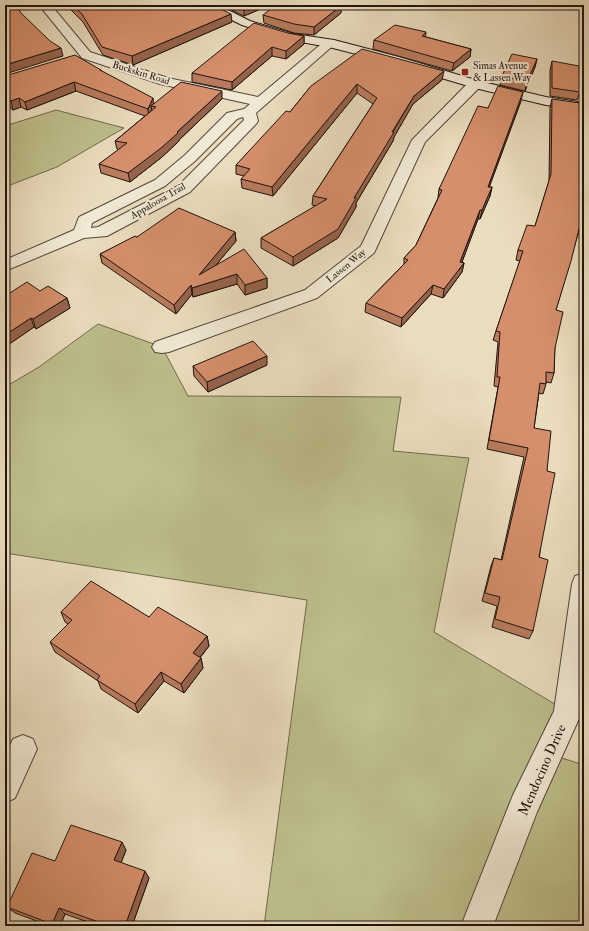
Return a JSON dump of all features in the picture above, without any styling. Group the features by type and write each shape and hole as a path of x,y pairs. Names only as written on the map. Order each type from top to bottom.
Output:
{"street":[{"path":"45,5 86,55 72,60"},
{"path":"209,5 246,23 293,37 330,43 396,60 475,84 546,101 584,107"},
{"path":"235,5 262,18 330,43"},
{"path":"255,107 330,43"},
{"name":"Buckskin Road","path":"86,55 165,81 255,107"},
{"name":"Lassen Way","path":"162,347 311,294 368,249 419,140 475,84"},
{"name":"Appaloosa Trail","path":"5,266 81,233 101,232 184,189 252,121 255,107"},
{"name":"Mendocino Drive","path":"477,926 524,806 568,712 584,584"},
{"path":"5,788 23,749"}],"green space":[{"path":"56,110 124,128 57,167 5,187 5,126"},
{"path":"98,324 162,347 188,396 401,397 393,451 469,458 434,632 568,712 549,754 584,765 584,926 264,926 307,600 5,553 5,387 39,367"}],"building":[{"path":"5,5 16,5 21,13 50,41 61,48 5,65"},
{"path":"72,5 213,5 231,14 132,56 102,47 82,14"},
{"path":"237,5 251,5 244,8"},
{"path":"276,5 342,5 314,27 294,24 263,15"},
{"path":"254,23 304,36 286,51 272,47 232,82 192,73"},
{"path":"395,25 426,32 422,36 471,49 454,63 374,40"},
{"path":"362,49 444,71 414,96 354,198 356,198 338,229 293,257 261,238 327,199 313,196 377,98 357,84 272,187 241,179 250,169 236,165 286,111 290,112 311,86"},
{"path":"512,54 537,59 527,82 502,76"},
{"path":"75,55 153,98 148,109 74,82 25,102 19,98 11,101 5,97 5,76"},
{"path":"552,61 579,66 580,92 552,88"},
{"path":"181,82 222,91 161,148 128,173 99,164 127,143 115,141 156,107 151,106"},
{"path":"498,86 523,92 488,187 492,187 482,210 480,210 460,262 464,263 444,289 433,285 402,318 366,303 408,260 404,258 416,245 442,190 439,189 478,106 488,108"},
{"path":"552,99 580,103 581,123 584,123 584,216 582,225 580,225 556,310 563,312 555,348 554,373 546,372 546,384 540,383 534,428 551,431 547,471 555,473 539,557 548,560 533,631 495,619 500,597 485,593 494,558 502,560 528,448 489,440 500,377 497,377 500,332 496,331 523,251 518,250 527,225 535,226 551,174"},
{"path":"179,208 235,232 199,275 244,249 267,278 245,285 237,274 192,288 191,285 174,305 100,254 135,236 137,237"},
{"path":"27,282 40,291 48,286 67,298 33,319 31,318 5,335 5,296"},
{"path":"253,341 267,356 207,382 193,366"},
{"path":"91,581 149,617 158,607 207,636 193,653 201,658 181,684 161,672 135,704 97,680 100,676 50,642 72,620 61,612"},
{"path":"71,825 122,842 114,860 145,871 125,926 110,926 59,908 52,924 7,907 32,853 55,861"}],"place":[{"name":"Simas Avenue & Lassen Way","path":"465,72"}]}
